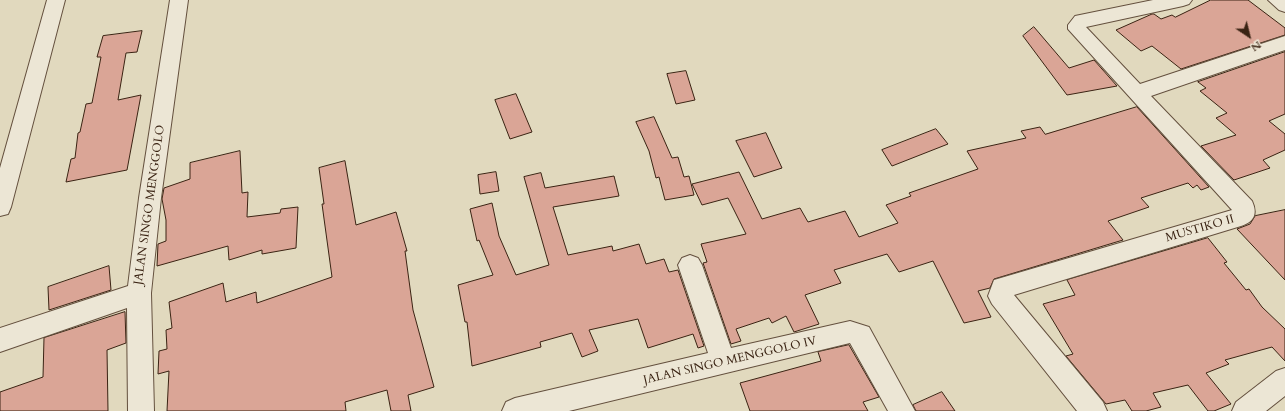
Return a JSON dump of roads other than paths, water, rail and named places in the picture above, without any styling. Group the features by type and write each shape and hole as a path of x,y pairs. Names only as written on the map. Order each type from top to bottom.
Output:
{"street":[{"path":"0,207 56,0"},
{"name":"JALAN SINGO MENGGOLO","path":"141,411 139,293 150,198 179,0"},
{"name":"MUSTIKO II","path":"1094,411 1000,296 1002,288 1241,217 1244,214 1244,208 1077,29 1077,25 1081,21 1183,0"},
{"path":"1277,0 1285,6"},
{"path":"1136,93 1285,43"},
{"path":"690,265 724,363"},
{"path":"0,340 139,293"},
{"name":"JALAN SINGO MENGGOLO IV","path":"515,411 724,363 850,332 860,335 902,411"},
{"path":"1245,411 1285,380"}]}
